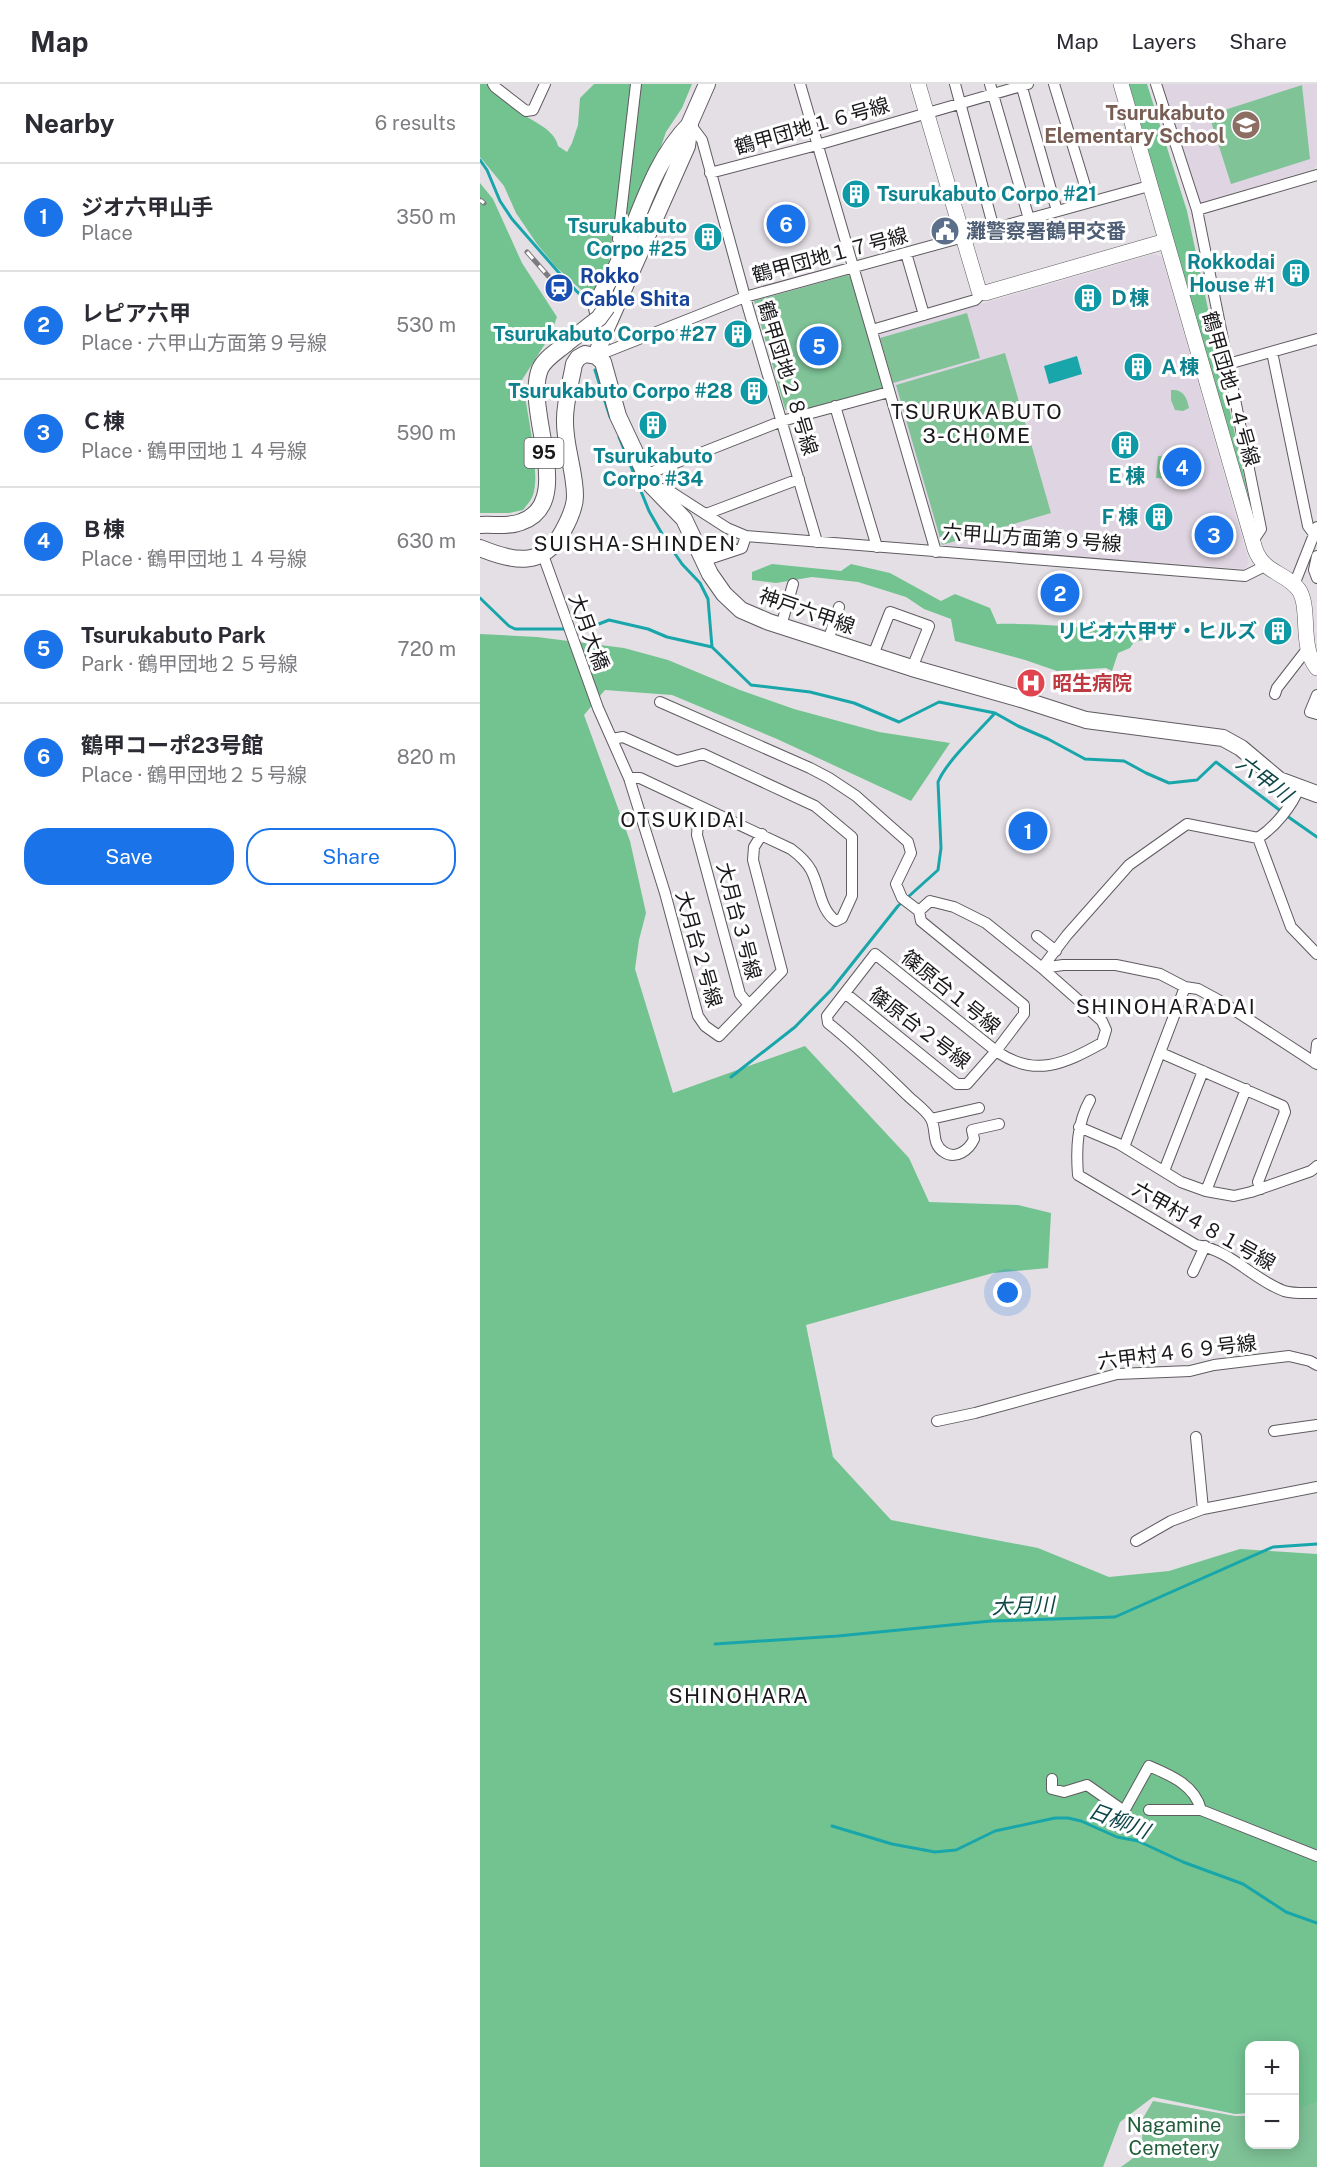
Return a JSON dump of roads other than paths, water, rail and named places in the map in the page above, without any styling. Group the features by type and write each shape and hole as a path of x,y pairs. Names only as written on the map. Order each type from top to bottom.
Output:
{"main road":[{"name":"95","path":"480,525 513,524 527,520 539,509 547,495 548,479 537,412 536,386 543,364 599,318 607,307 707,84"},
{"path":"605,331 597,308 661,164 675,139 690,124"},
{"path":"480,548 499,556 545,562 560,537 572,512 575,497 565,417 575,360 583,355 596,356 687,146 690,124"},
{"name":"神戸六甲線","path":"596,356 604,365 618,416 645,475 655,491 687,524 703,561 733,605 758,618 781,626 1093,722 1223,738 1241,748 1279,780 1317,794"}],"street":[{"path":"493,84 526,111 533,110 545,84"},
{"path":"623,251 618,239 636,84"},
{"path":"800,84 936,552"},
{"path":"918,84 977,288 982,293"},
{"path":"955,84 994,229"},
{"path":"1054,84 1090,202"},
{"name":"鶴甲団地１４号線","path":"1121,84 1253,541 1258,556 1265,566"},
{"path":"1156,84 1197,210 1260,529 1253,541"},
{"path":"1023,85 1057,211"},
{"name":"鶴甲団地１６号線","path":"710,173 818,146 960,103 991,89 1023,85"},
{"path":"991,89 1029,219"},
{"name":"鶴甲団地２８号線","path":"690,124 702,140 745,297 817,542"},
{"path":"1197,210 1317,175"},
{"name":"鶴甲団地１７号線","path":"596,356 745,297 1149,186"},
{"path":"872,330 975,300 982,293 1166,241"},
{"path":"906,253 924,315"},
{"path":"1228,364 1317,339"},
{"path":"1272,352 1308,526 1316,530 1294,585"},
{"path":"645,475 782,421 889,392"},
{"path":"835,406 877,547"},
{"path":"706,514 800,479"},
{"path":"655,491 668,490 727,528 746,536 742,548 703,561"},
{"name":"六甲山方面第９号線","path":"746,536 1245,576 1265,566"},
{"path":"1317,556 1314,570 1317,578"},
{"name":"大月大橋","path":"545,562 598,708 630,778"},
{"path":"1265,566 1294,585 1302,599 1308,648 1317,668"},
{"path":"781,626 793,584"},
{"path":"828,641 839,607"},
{"path":"873,655 890,612 929,626 912,668"},
{"path":"1275,694 1276,688 1308,648"},
{"path":"1317,695 1310,712 1317,714"},
{"path":"660,702 810,768 856,796 908,842 911,853 896,884 905,901 920,916 930,902 954,907 986,923 1102,1021 1106,1030 1101,1043 1074,1058 1040,1066 1018,1064 996,1051"},
{"path":"612,739 623,737 677,761 703,754 815,806 852,837 852,896 842,918 836,921 828,916 811,870 802,857 783,844 640,778 630,778"},
{"name":"大月台２号線","path":"630,778 665,893 698,1016 705,1026 719,1036 782,971 753,860 754,847 762,834"},
{"path":"1258,838 1270,828 1299,788"},
{"name":"大月台３号線","path":"705,809 698,822 697,835 740,994 749,1005"},
{"path":"1042,968 1067,935 1129,865 1186,824 1258,838"},
{"path":"1258,838 1290,927 1317,954"},
{"name":"篠原台１号線","path":"920,916 1024,1005 1024,1014 996,1051 875,954 827,1016 828,1023 853,1043 931,1119"},
{"path":"1036,936 1056,951"},
{"path":"1042,968 1063,965 1116,965 1160,974 1185,987 1198,989 1228,1006 1316,1063 1317,1044"},
{"path":"1124,1147 1185,987"},
{"name":"篠原台２号線","path":"846,993 957,1084 967,1084 996,1051"},
{"path":"1161,1053 1283,1106 1285,1112 1258,1182 1261,1189"},
{"path":"1164,1172 1203,1071"},
{"path":"1206,1191 1246,1089"},
{"path":"1090,1100 1079,1127 1124,1147 1181,1182 1206,1191 1234,1196 1311,1171 1317,1166"},
{"path":"979,1108 931,1119 938,1148 950,1155 957,1155 970,1146 974,1139 972,1130 999,1124"},
{"name":"六甲村４８１号線","path":"1079,1127 1076,1153 1078,1175 1196,1245 1210,1247 1239,1263 1261,1280 1287,1292 1317,1293"},
{"path":"1192,1272 1205,1246"},
{"name":"六甲村４６９号線","path":"937,1420 975,1413 1117,1374 1190,1371 1214,1365 1289,1356 1310,1360 1317,1365"},
{"path":"1274,1431 1317,1425"},
{"path":"1196,1437 1203,1509"},
{"path":"1136,1541 1171,1521 1203,1509 1317,1487"},
{"path":"1052,1779 1053,1789 1064,1792 1087,1785 1124,1811 1149,1766 1174,1777 1198,1797 1201,1810"},
{"path":"1149,1810 1201,1810 1317,1856"}],"water":[{"path":"1077,356 1082,374 1049,384 1044,366"}],"waterway":[{"path":"480,160 487,170 500,201 512,219 590,305"},
{"path":"595,370 610,417"},
{"path":"619,437 649,511 665,539 682,564 700,583 708,599 712,647"},
{"path":"480,598 515,629 565,629"},
{"path":"572,629 586,629 609,620 712,647 751,685 810,692 854,703 899,722 939,702 995,713 1085,759 1124,761 1169,783 1197,780 1216,762 1282,812"},
{"path":"731,1077 795,1027 832,989 898,906 938,870 941,848 938,782 955,756 995,713"},
{"name":"六甲川","path":"1287,816 1317,837"},
{"name":"大月川","path":"715,1644 838,1636 991,1621 1115,1617 1273,1547 1317,1544"},
{"name":"日柳川","path":"832,1826 892,1844 935,1852 956,1850 995,1831 1055,1818 1068,1818 1081,1821 1117,1837 1138,1841 1183,1862 1243,1884 1286,1912 1317,1923"}],"railway":[{"path":"480,200 484,203"},
{"path":"527,252 557,286"}],"place":[{"name":"Tsurukabuto Elementary School","path":"1246,125"},
{"name":"Tsurukabuto Corpo #21","path":"856,194"},
{"name":"鶴甲コーポ23号館","path":"786,224"},
{"name":"灘警察署鶴甲交番","path":"945,231"},
{"name":"Tsurukabuto Corpo #25","path":"708,237"},
{"name":"Rokkodai House #1","path":"1296,273"},
{"name":"Rokko Cable Shita","path":"559,288"},
{"name":"Ｄ棟","path":"1088,298"},
{"name":"Tsurukabuto Corpo #27","path":"738,334"},
{"name":"Tsurukabuto Park","path":"819,346"},
{"name":"Ａ棟","path":"1138,367"},
{"name":"Tsurukabuto Corpo #28","path":"754,391"},
{"name":"Tsurukabuto Corpo #34","path":"653,425"},
{"name":"Ｅ棟","path":"1125,445"},
{"name":"Ｂ棟","path":"1182,467"},
{"name":"Ｆ棟","path":"1159,517"},
{"name":"Ｃ棟","path":"1214,535"},
{"name":"レピア六甲","path":"1060,593"},
{"name":"リビオ六甲ザ・ヒルズ","path":"1278,631"},
{"name":"昭生病院","path":"1031,683"},
{"name":"ジオ六甲山手","path":"1028,831"}],"district":[{"name":"TSURUKABUTO 3-CHOME","path":"977,424"},
{"name":"SUISHA-SHINDEN","path":"635,544"},
{"name":"OTSUKIDAI","path":"683,820"},
{"name":"SHINOHARADAI","path":"1166,1007"},
{"name":"SHINOHARA","path":"739,1696"}],"park label":[{"name":"Nagamine Cemetery","path":"1174,2136"}]}
